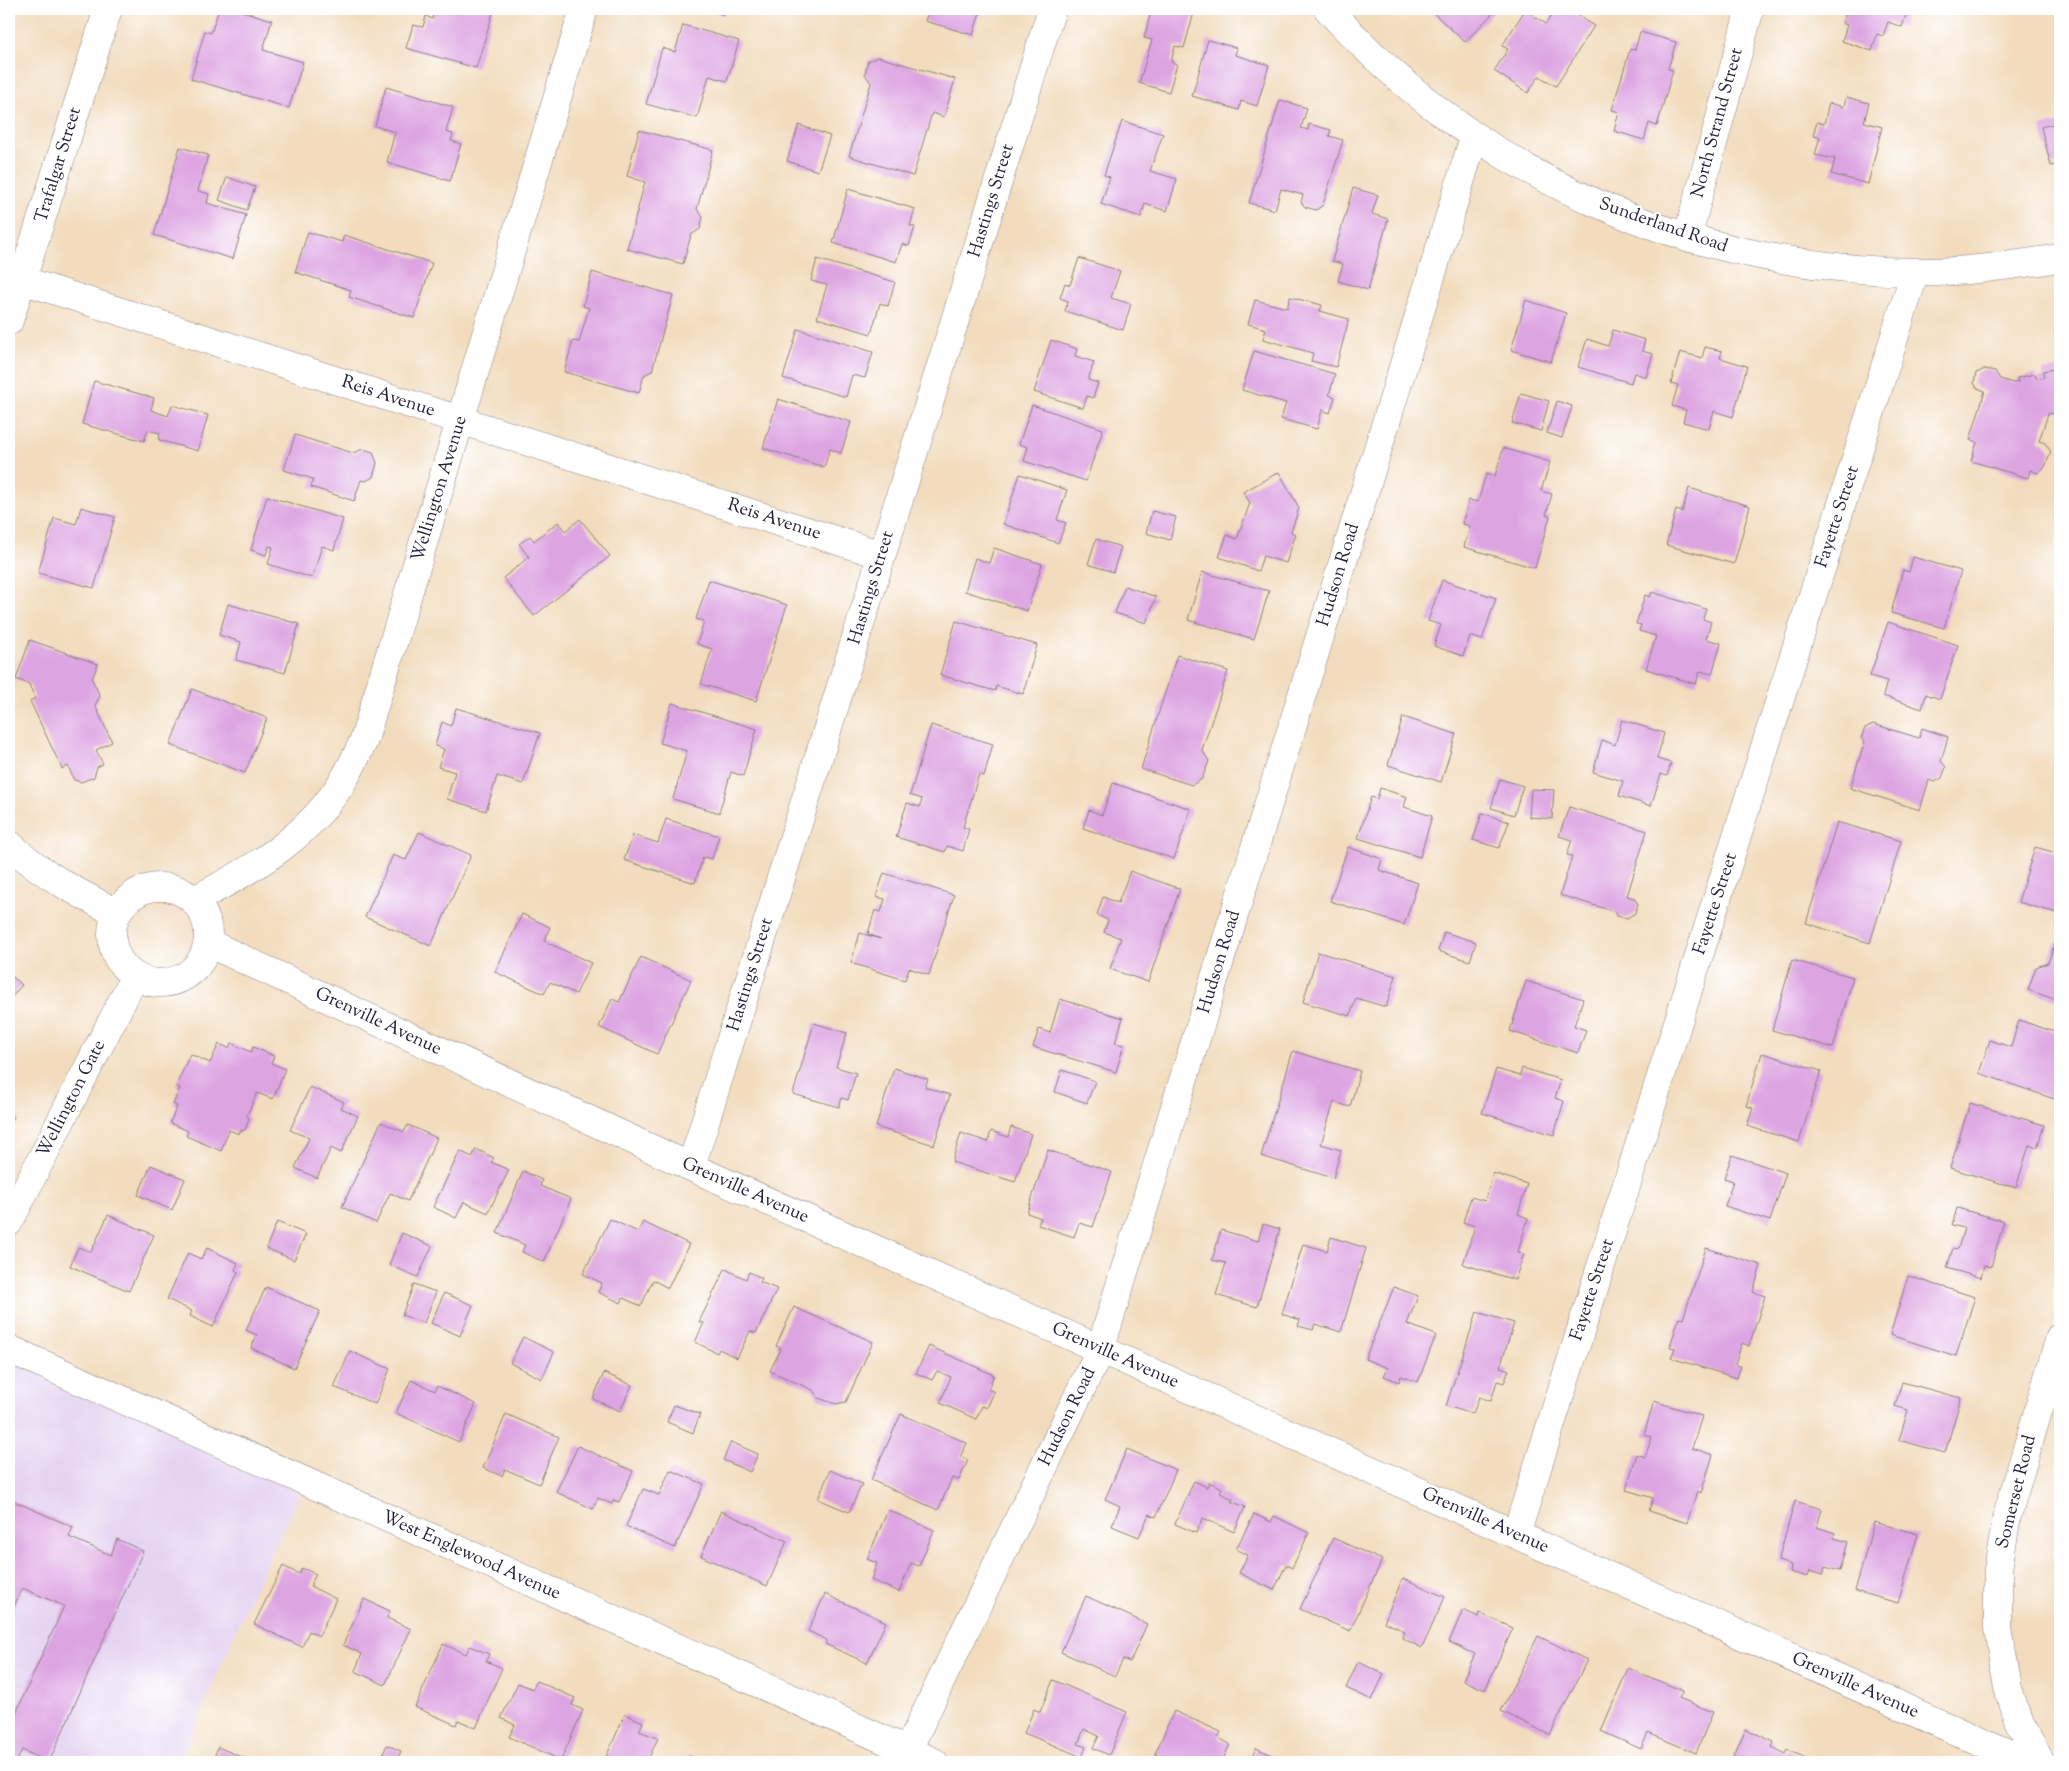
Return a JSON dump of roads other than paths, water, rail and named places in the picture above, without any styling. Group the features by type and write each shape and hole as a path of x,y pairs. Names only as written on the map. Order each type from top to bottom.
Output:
{"street":[{"name":"Trafalgar Street","path":"9,321 16,278 108,9"},
{"name":"Wellington Avenue","path":"194,900 235,879 279,851 314,820 342,782 364,740 584,9"},
{"name":"Hastings Street","path":"691,1167 1052,9"},
{"name":"Sunderland Road","path":"1328,9 1356,39 1406,86 1474,137 1544,179 1607,209 1687,238 1738,251 1820,266 1916,272 1986,269 2060,258"},
{"name":"North Strand Street","path":"1687,238 1750,9"},
{"name":"Hudson Road","path":"905,1756 1100,1350 1474,137"},
{"name":"Fayette Street","path":"1516,1535 1916,272"},
{"name":"Reis Avenue","path":"16,278 882,555"},
{"path":"9,844 26,860 64,886 117,914"},
{"path":"164,886 180,891 194,900 204,913 208,928 208,944 203,958 193,970 180,979 165,983 150,982 135,976 123,966 115,953 111,937 114,921 121,906 133,895 148,888 164,886"},
{"name":"Grenville Avenue","path":"208,944 691,1167 2026,1762"},
{"name":"Wellington Gate","path":"9,1222 135,976"},
{"name":"Somerset Road","path":"2041,1762 2019,1724 2008,1688 1998,1629 1998,1569 2007,1516 2060,1337"},
{"name":"West Englewood Avenue","path":"9,1349 905,1756 934,1762"}]}
